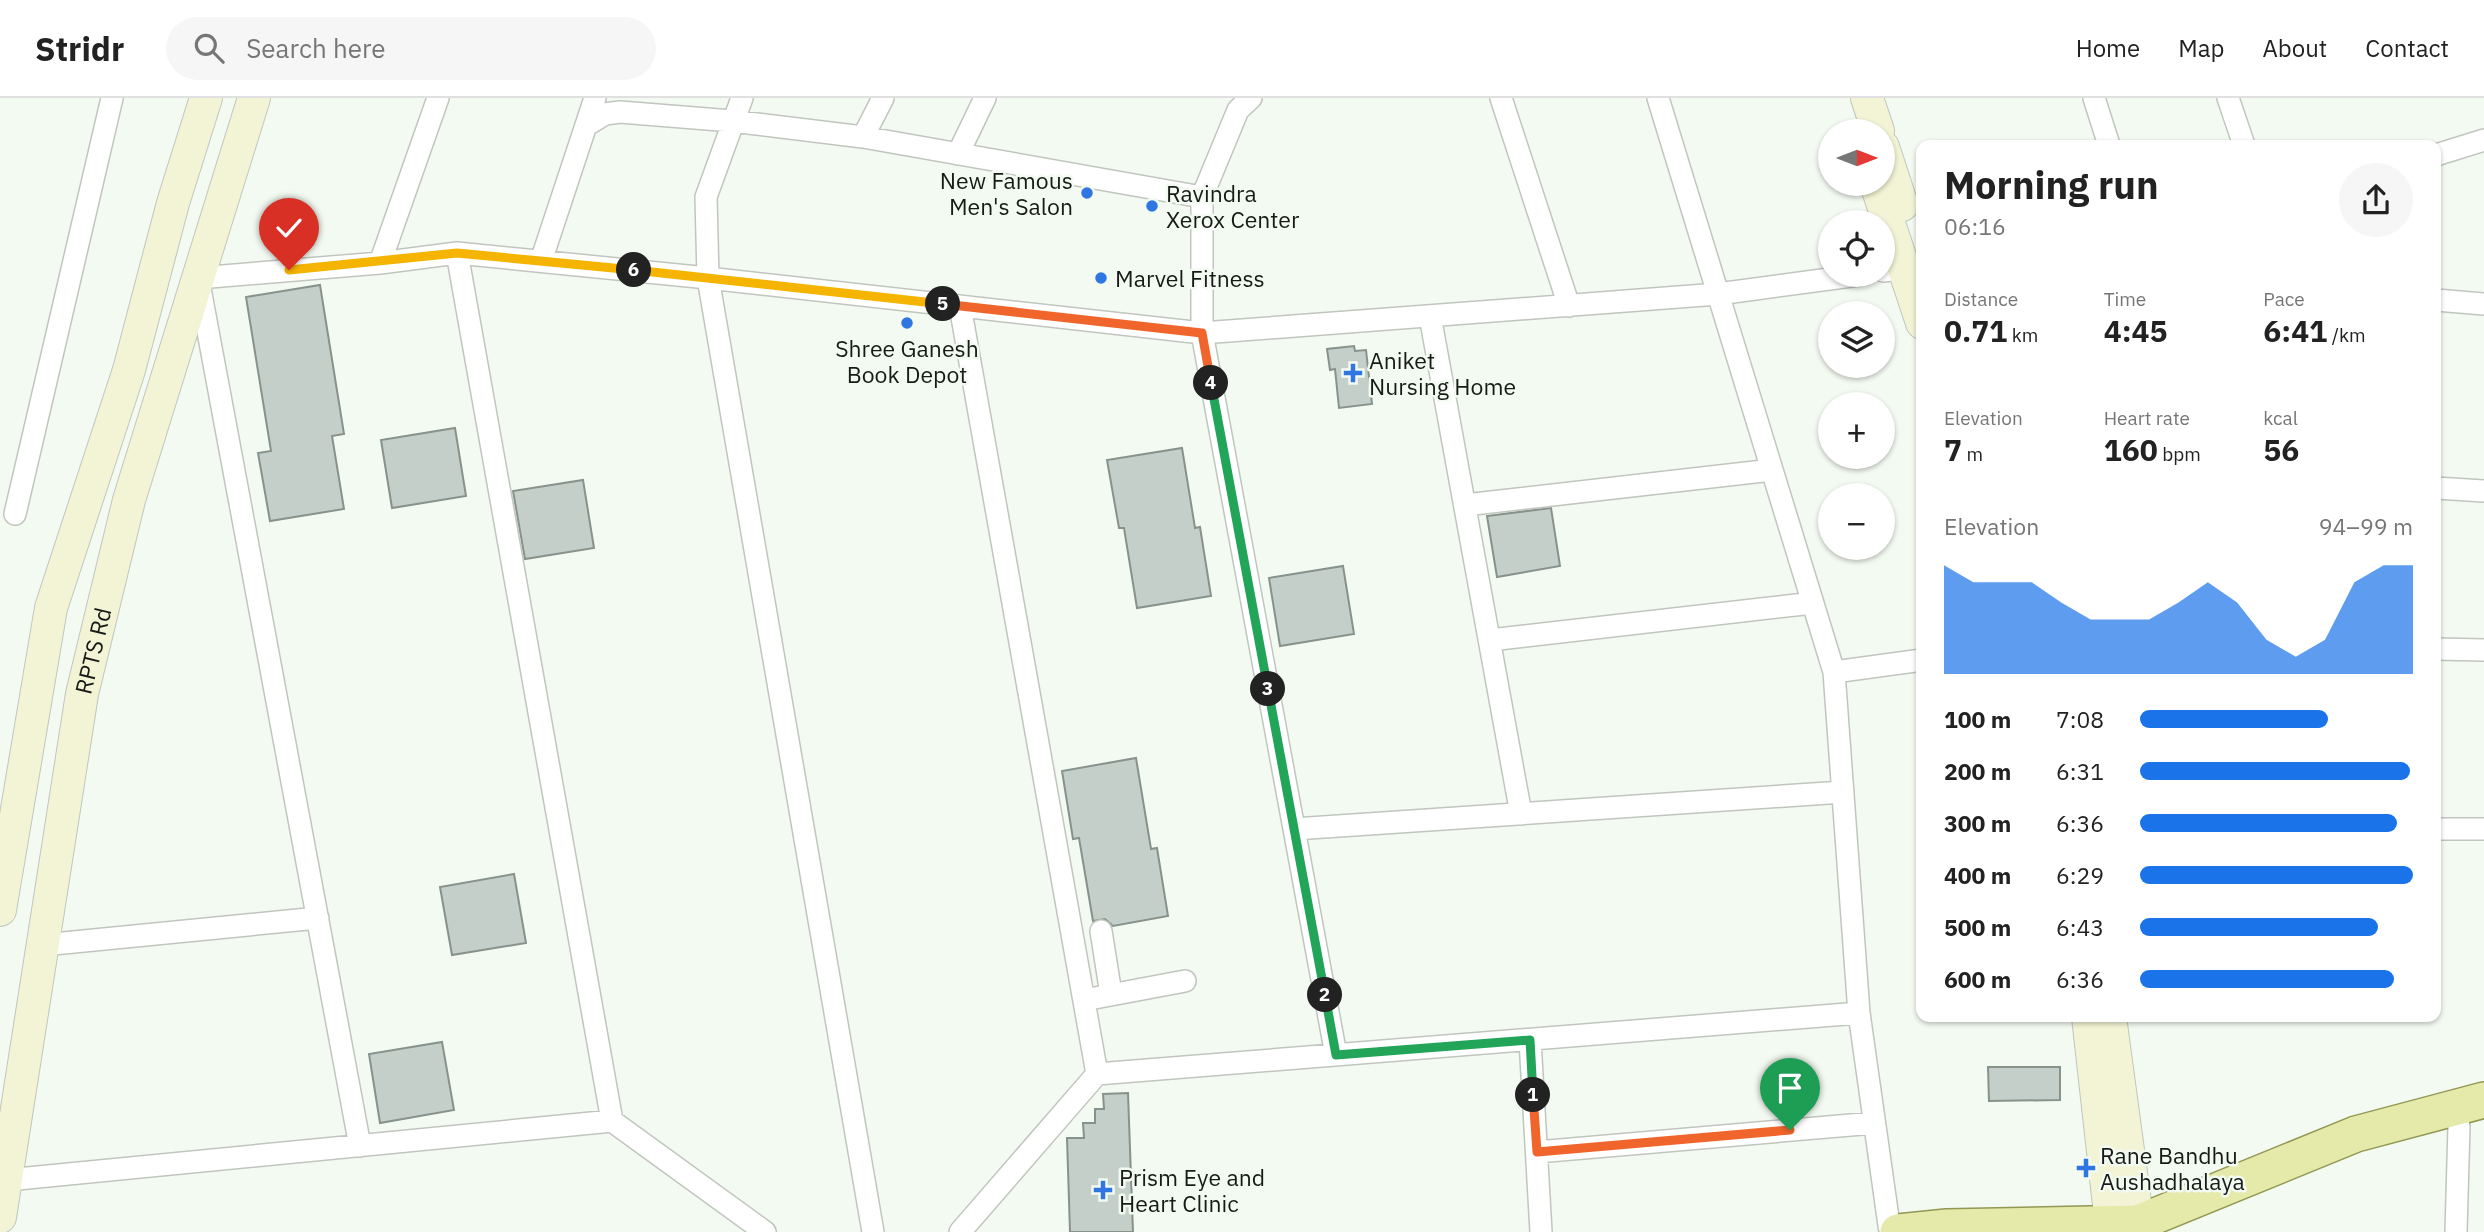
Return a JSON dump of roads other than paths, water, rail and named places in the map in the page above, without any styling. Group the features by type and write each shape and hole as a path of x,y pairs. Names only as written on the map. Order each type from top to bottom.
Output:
{"main road":[{"path":"2132,1229 2356,1134 2484,1100"},
{"path":"1898,1232 1947,1227 2132,1229 2356,1154 2472,1123"}],"street":[{"path":"15,514 112,98"},
{"path":"0,910 51,608 129,370 173,203 206,98"},
{"name":"RPTS Rd","path":"0,1217 82,694 129,500 254,98"},
{"path":"380,262 438,98"},
{"path":"541,261 595,98"},
{"path":"743,98 706,197 708,278 873,1232"},
{"path":"863,137 883,98"},
{"path":"958,154 985,98"},
{"path":"1501,98 1569,306"},
{"path":"1658,98 1833,672 1859,1013 1890,1232"},
{"path":"1849,98 1855,119"},
{"path":"1867,98 1874,119"},
{"path":"2094,98 2107,140"},
{"path":"2228,98 2242,140"},
{"path":"1237,102 1202,197 1202,333 1336,1055"},
{"path":"587,125 605,114 621,111 733,121 863,137 1202,197"},
{"path":"2441,153 2484,140"},
{"path":"1880,196 1907,268"},
{"path":"1893,196 1916,301"},
{"path":"457,253 611,1121"},
{"path":"360,1146 198,278 457,253 1202,333 1718,294 1818,280"},
{"path":"2441,300 2484,304"},
{"path":"960,306 1097,1074"},
{"path":"1430,316 1521,814"},
{"path":"1465,505 1772,470"},
{"path":"2441,488 2484,491"},
{"path":"1490,640 1812,603"},
{"path":"2441,649 2484,650"},
{"path":"1833,672 1916,661"},
{"path":"1294,829 1843,793"},
{"path":"2441,829 2484,828"},
{"path":"43,946 318,918"},
{"path":"1101,931 1111,994"},
{"path":"1084,1000 1185,981"},
{"path":"960,1232 1097,1074 1859,1013"},
{"path":"2089,1022 2132,1229"},
{"path":"2111,1022 2132,1229"},
{"path":"1530,1040 1541,1232"},
{"path":"7,1180 611,1121 765,1232"},
{"path":"1537,1152 1874,1123"},
{"path":"2456,1232 2472,1123"}],"place":[{"name":"New Famous Men's Salon","path":"1087,193"},
{"name":"Ravindra Xerox Center","path":"1152,206"},
{"name":"Marvel Fitness","path":"1101,278"},
{"name":"Shree Ganesh Book Depot","path":"907,323"},
{"name":"Aniket Nursing Home","path":"1353,373"},
{"name":"Rane Bandhu Aushadhalaya","path":"2086,1168"},
{"name":"Prism Eye and Heart Clinic","path":"1103,1190"}]}
